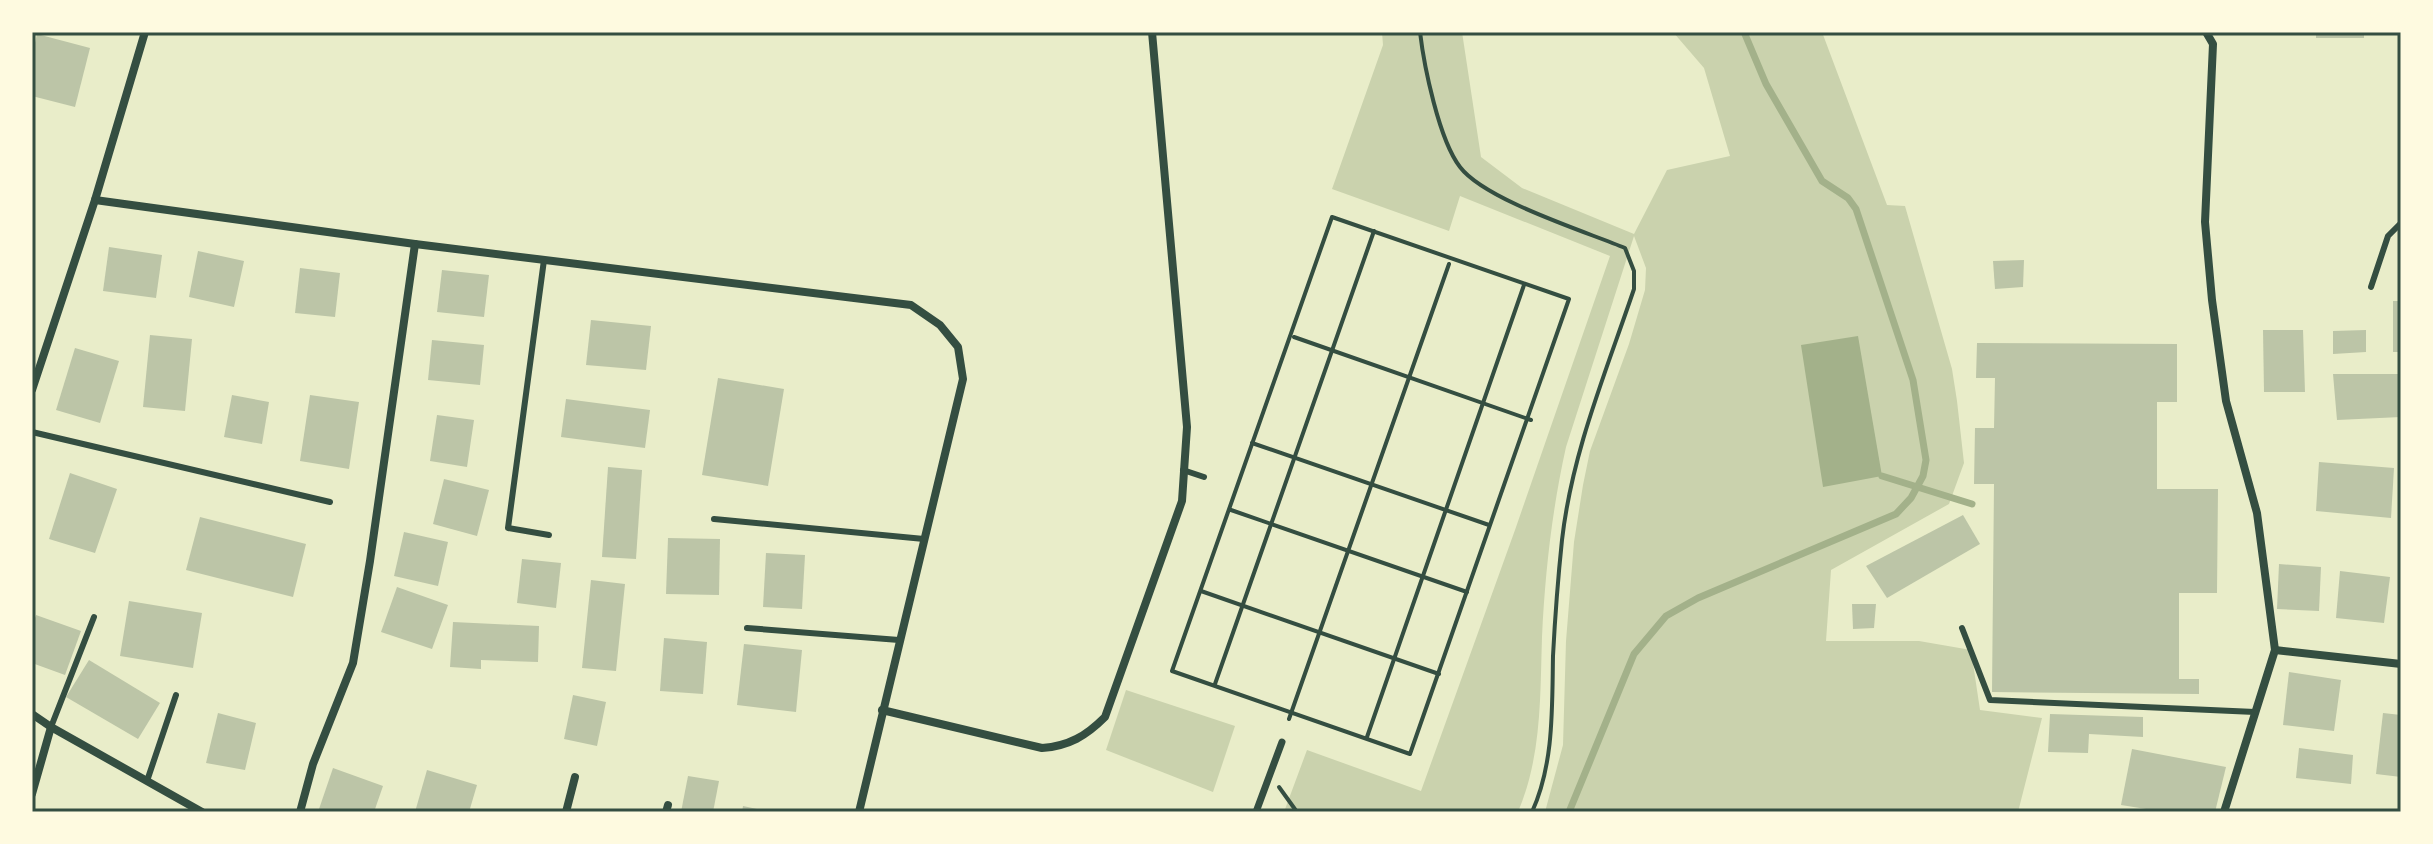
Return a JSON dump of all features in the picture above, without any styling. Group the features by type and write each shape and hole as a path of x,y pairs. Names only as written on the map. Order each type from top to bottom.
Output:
{"street":[{"path":"32,390 95,200 145,32"},
{"path":"882,710 1042,748 1070,743 1105,717 1182,501 1187,427 1152,32"},
{"path":"2206,32 2213,44 2205,222 2212,300 2226,401 2257,513 2275,650 2224,812"},
{"path":"95,200 415,244 911,305 940,325 958,347 963,379 859,812"},
{"path":"300,812 313,764 353,663 415,244"},
{"path":"2275,650 2401,664"},
{"path":"32,714 202,812"},
{"path":"32,794 51,727"},
{"path":"1256,812 1282,742"},
{"path":"566,812 575,777"}],"lane":[{"path":"2371,287 2388,236 2401,223"},
{"path":"544,260 508,528 549,535"},
{"path":"32,432 330,502"},
{"path":"1183,470 1204,477"},
{"path":"714,519 924,539"},
{"path":"51,727 94,617"},
{"path":"747,628 899,640"},
{"path":"1962,628 1990,700 2255,712"},
{"path":"147,781 176,695"}],"path":[{"path":"1420,32 1438,120 1459,166 1478,184 1506,199 1625,248 1634,271 1634,289 1578,451 1570,483 1554,638 1551,741 1532,812"},
{"path":"1332,217 1374,231 1569,299 1410,754 1172,671 1332,217"},
{"path":"1215,684 1374,231"},
{"path":"1289,719 1449,264"},
{"path":"1367,737 1524,285"},
{"path":"1294,337 1529,419"},
{"path":"1252,443 1489,525"},
{"path":"1231,510 1467,592"},
{"path":"1201,591 1439,674"},
{"path":"1269,777 1297,812"}],"shaded area":[{"path":"1382,32 1462,32 1481,157 1522,188 1634,234 1667,170 1730,156 1704,68 1673,32 1822,32 1887,205 1905,206 1952,369 1964,463 1949,504 1831,570 1826,641 1919,641 1971,650 1980,710 2042,718 2018,812 1545,812 1563,745 1566,641 1574,542 1583,485 1590,451 1645,290 1646,268 1634,236 1561,471 1547,565 1536,747 1518,812 1284,812 1307,750 1421,791 1610,256 1460,196 1449,231 1332,189 1383,45"},
{"path":"1858,336 1882,476 1823,487 1801,345"},
{"path":"1126,690 1235,726 1213,792 1106,750"}],"building":[{"path":"2316,32 2364,32 2364,38 2316,38"},
{"path":"37,34 90,48 75,107 32,96 32,56"},
{"path":"109,247 162,255 156,298 103,291"},
{"path":"198,251 244,261 234,307 189,297"},
{"path":"2024,260 2023,287 1995,289 1993,261"},
{"path":"300,268 340,273 335,317 295,313"},
{"path":"442,270 489,275 484,317 437,312"},
{"path":"2393,301 2401,301 2401,352 2393,352"},
{"path":"591,320 651,326 646,370 586,365"},
{"path":"2263,330 2303,330 2305,392 2264,392"},
{"path":"2366,330 2366,352 2333,354 2333,331"},
{"path":"150,335 192,339 185,411 143,407"},
{"path":"432,340 484,345 480,385 428,380"},
{"path":"1977,343 2177,344 2177,402 2157,402 2157,489 2218,489 2217,593 2179,593 2179,679 2199,679 2199,694 1992,692 1994,484 1974,484 1975,428 1994,428 1995,378 1976,378"},
{"path":"75,348 119,361 100,423 56,410"},
{"path":"2333,374 2401,374 2401,417 2337,420"},
{"path":"718,378 784,389 768,486 702,475"},
{"path":"232,395 269,402 262,444 224,437"},
{"path":"310,395 359,402 349,469 300,461"},
{"path":"566,399 650,410 645,448 561,437"},
{"path":"437,415 474,420 467,467 430,461"},
{"path":"2319,462 2394,468 2391,518 2316,511"},
{"path":"608,467 642,470 636,559 602,557"},
{"path":"70,473 117,489 95,553 49,539"},
{"path":"444,479 489,490 477,536 433,524"},
{"path":"1963,515 1980,544 1887,598 1866,566"},
{"path":"200,517 306,544 293,597 186,570"},
{"path":"404,532 448,542 438,586 394,576"},
{"path":"668,538 720,539 719,595 666,594"},
{"path":"766,553 805,555 802,609 763,607"},
{"path":"522,559 561,563 556,608 517,603"},
{"path":"2279,564 2321,567 2319,611 2277,609"},
{"path":"2340,571 2390,577 2384,623 2336,618"},
{"path":"591,580 625,584 616,671 582,668"},
{"path":"397,587 448,605 432,649 381,632"},
{"path":"129,601 202,613 193,668 120,656"},
{"path":"1852,604 1876,604 1874,628 1853,629"},
{"path":"36,615 81,631 65,675 32,663 32,627"},
{"path":"453,622 539,626 538,662 481,660 481,669 450,667"},
{"path":"664,638 707,642 703,694 660,691"},
{"path":"744,644 802,650 796,712 737,705"},
{"path":"89,660 160,703 138,739 66,697"},
{"path":"2289,672 2341,680 2334,731 2283,725"},
{"path":"573,695 606,702 597,746 564,739"},
{"path":"218,713 256,723 245,770 206,763"},
{"path":"2383,713 2401,715 2401,777 2376,774"},
{"path":"2050,714 2143,717 2143,737 2089,734 2088,753 2048,752"},
{"path":"2299,748 2353,755 2351,784 2296,778"},
{"path":"2132,749 2226,767 2215,812 2165,812 2121,805"},
{"path":"333,768 383,786 374,812 318,812"},
{"path":"427,770 477,785 469,812 415,812"},
{"path":"688,776 719,781 713,812 681,812"},
{"path":"743,806 766,811 766,812 742,812"}],"waterway":[{"path":"1569,812 1634,654 1666,616 1698,598 1896,514 1911,498 1923,476 1926,460 1913,380 1856,209 1848,198 1822,181 1766,84 1744,32"},
{"path":"1882,476 1972,504"}]}
